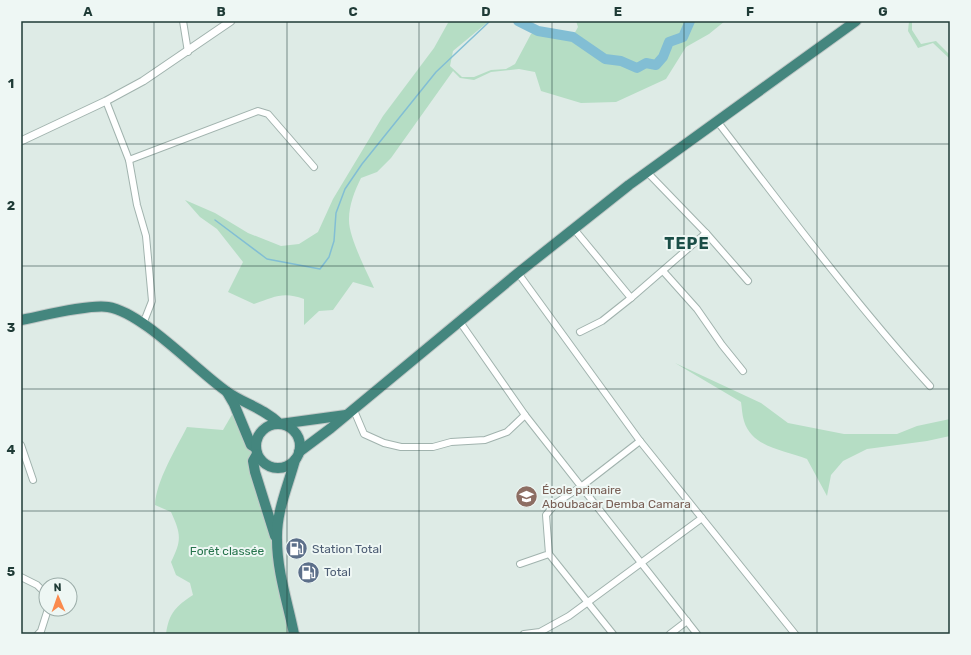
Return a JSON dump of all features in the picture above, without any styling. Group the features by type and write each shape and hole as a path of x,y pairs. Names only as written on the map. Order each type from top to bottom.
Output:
{"highway":[{"path":"227,392 234,404 249,441 265,464 278,468 290,464 297,456 350,412 518,273 574,229 647,172 856,21"},
{"path":"21,320 107,306 120,309 143,324 227,392 265,411 280,424 286,426 296,434 300,446 281,502 277,540 278,556 294,634"},
{"path":"277,540 255,472 253,461 257,451 258,436 267,427 350,412"}],"street":[{"path":"183,21 188,52"},
{"path":"21,141 106,101 143,81 188,52 231,21"},
{"path":"106,101 129,160 137,205 146,236 152,300 143,324"},
{"path":"129,160 258,111 268,114 314,167"},
{"path":"717,121 818,253 896,348 930,386"},
{"path":"647,172 706,233 748,281"},
{"path":"574,229 631,298"},
{"path":"580,332 602,321 663,271 706,233"},
{"path":"663,271 697,309 722,345 743,371"},
{"path":"518,273 640,441 795,634"},
{"path":"460,322 525,415 697,634"},
{"path":"350,412 364,434 384,443 415,448 433,447 451,442 485,440 507,432 525,415"},
{"path":"613,634 587,604 549,554 546,515 556,503 582,486 640,441"},
{"path":"21,446 33,480"},
{"path":"524,634 547,632 702,518"},
{"path":"520,564 549,554"},
{"path":"21,578 38,586"},
{"path":"38,634 41,631 45,617"},
{"path":"670,634 687,621"}],"green space":[{"path":"449,21 489,21 453,51 450,66 462,77 474,77 491,70 506,69 515,64 531,34 538,31 573,36 578,27 576,21 725,21 709,34 686,47 666,79 616,102 581,103 541,91 535,72 519,69 491,72 474,80 460,78 453,71 391,158 377,172 361,178 351,203 349,219 352,235 358,254 374,288 353,282 333,310 319,311 304,325 304,299 284,295 273,297 254,304 228,292 243,262 217,229 200,217 185,200 215,213 248,233 281,246 299,244 318,232 333,199 383,116 434,48"},
{"path":"909,21 912,21 912,30 921,44 936,41 950,55 950,59 933,43 918,48 908,31"},
{"path":"675,363 761,403 788,423 844,434 897,434 917,426 950,419 950,436 927,441 867,449 843,461 831,475 827,496 807,459 762,443 748,430 742,414 741,402"},
{"name":"Forêt classée","path":"237,406 271,506 298,634 166,634 171,615 182,603 193,595 190,583 176,575 171,562 177,548 179,537 177,526 171,512 155,505 159,486 167,465 187,427 223,430"}],"waterway":[{"path":"215,220 267,259 320,269 329,257 334,241 336,213 345,189 362,164 436,72 490,21"},
{"path":"518,21 538,31 573,37 605,59 621,61 637,68 646,63 656,65 663,57 669,42 683,37 690,21"}],"place":[{"name":"École primaire Aboubacar Demba Camara","path":"527,497"},
{"name":"Station Total","path":"296,549"},
{"name":"Total","path":"308,572"}],"district":[{"name":"TEPE","path":"687,243"}]}
